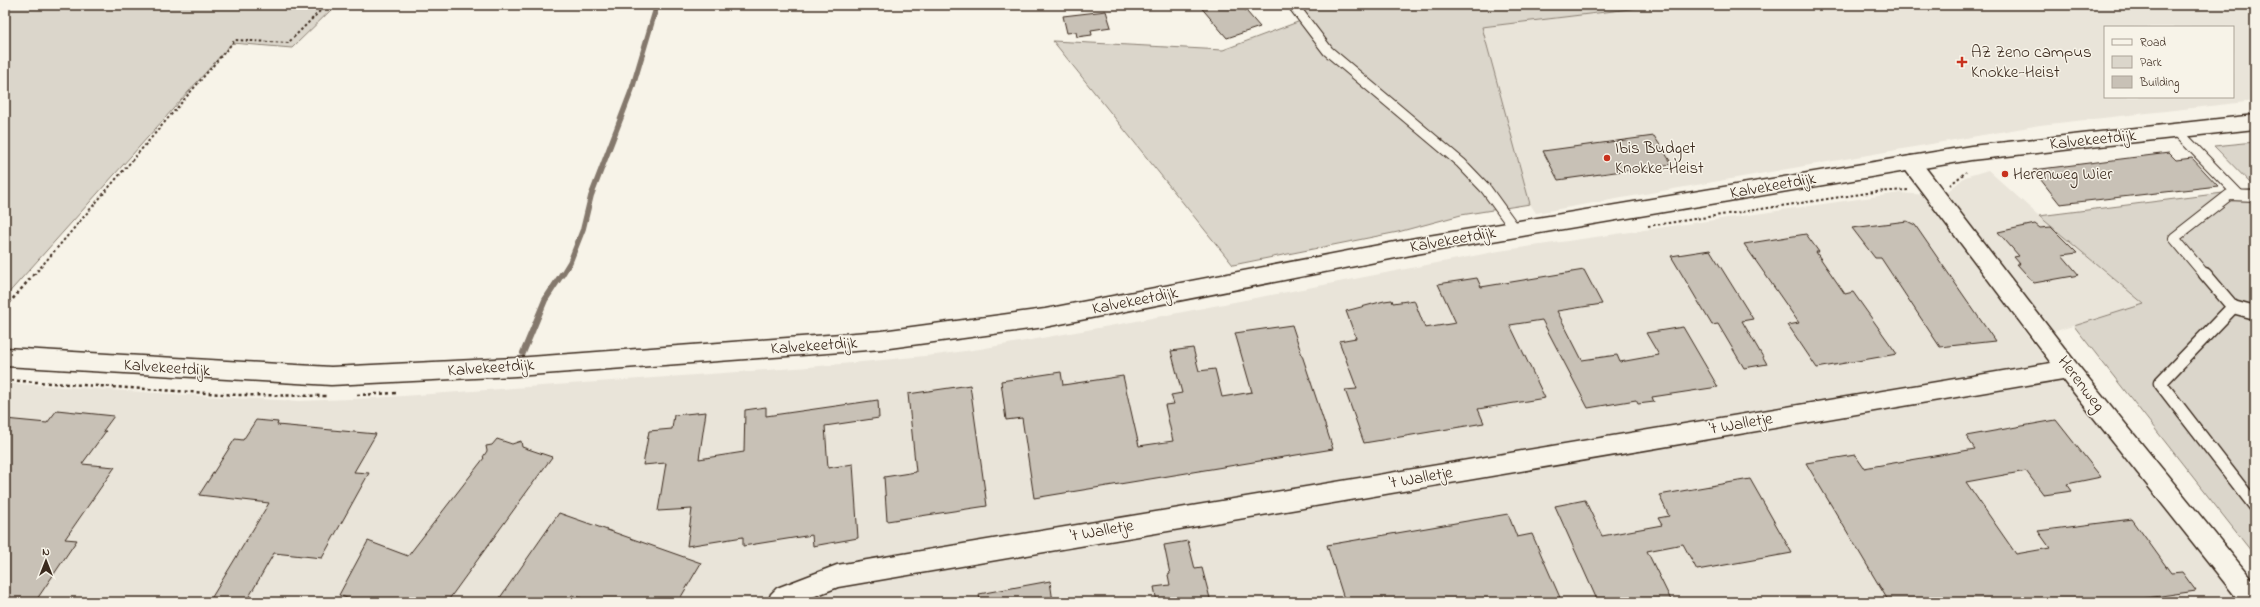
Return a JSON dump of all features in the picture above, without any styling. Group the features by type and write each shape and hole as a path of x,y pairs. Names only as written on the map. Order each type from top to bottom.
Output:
{"street":[{"name":"Kalvekeetdijk","path":"5,358 331,376 508,368 835,344 968,330 1045,318 1416,246 1971,153 2255,122"},
{"name":"Herenweg","path":"1912,163 2068,369 2255,602"},
{"name":"'t Walletje","path":"780,602 786,596 837,576 2068,369"}],"lane":[{"path":"1293,5 1328,51 1461,163 1486,188 1515,229"},
{"path":"2176,130 2238,194"},
{"path":"2255,196 2238,194 2229,195 2174,238 2233,307 2255,313"},
{"path":"2233,307 2160,383 2255,506"}],"path":[{"path":"5,308 235,40 288,43 326,5"}],"shaded area":[{"path":"1663,5 2255,5 2255,101 2040,125 1536,213 1530,204 1482,27"},
{"path":"1988,170 2039,216 2145,305 2049,333 1946,193 1965,177"},
{"path":"1900,193 1927,195 2032,342 2240,602 5,602 5,383 300,401 375,398 809,367 935,355 980,349 1126,323 1499,251"}],"green space":[{"path":"5,5 336,5 292,48 232,43 5,297"},
{"path":"1293,5 1663,5 1482,27 1530,204 1461,215 1398,232 1233,265 1053,41 1223,50 1303,20"},
{"path":"2255,142 2255,188 2214,146"},
{"path":"2255,189 2255,556 2074,326 2144,304 2039,216"}],"building":[{"path":"1199,5 1241,5 1260,27 1227,38"},
{"path":"1106,11 1111,27 1091,30 1092,35 1077,37 1076,32 1067,33 1063,16"},
{"name":"Ibis Budget Knokke-Heist","path":"1654,136 1672,164 1558,180 1543,151"},
{"path":"2169,153 2176,160 2192,158 2218,186 2060,204 2033,170"},
{"path":"1907,221 1915,225 1995,341 1940,347 1881,258 1875,258 1852,228"},
{"path":"2035,224 2040,228 2051,227 2077,253 2062,255 2079,275 2034,283 2017,264 2020,264 2014,257 2019,256 1998,232"},
{"path":"1806,234 1819,252 1816,252 1845,294 1853,292 1897,354 1817,368 1788,325 1799,323 1744,244"},
{"path":"1710,250 1753,319 1742,321 1767,364 1744,368 1718,324 1712,325 1671,256"},
{"path":"1584,270 1602,304 1557,311 1582,360 1617,355 1620,362 1659,355 1646,333 1683,327 1718,387 1652,397 1654,402 1638,404 1636,400 1588,408 1542,320 1510,325 1545,398 1478,409 1484,423 1364,443 1345,390 1357,389 1339,341 1356,338 1346,311 1384,301 1392,300 1393,303 1414,300 1425,328 1456,323 1438,284 1477,278 1481,287"},
{"path":"1292,325 1333,449 1034,498 1022,418 1006,420 1001,381 1061,372 1063,385 1123,376 1139,446 1173,441 1165,405 1174,404 1171,395 1182,393 1171,351 1193,348 1199,371 1215,369 1222,397 1252,392 1235,333"},
{"path":"970,385 987,506 887,521 884,477 916,472 908,394"},
{"path":"878,400 879,418 825,426 828,468 853,464 858,538 813,546 812,535 743,546 743,537 687,546 692,509 658,511 666,463 643,465 649,431 672,429 674,415 706,412 699,459 744,452 745,410 766,407 766,416"},
{"path":"57,410 114,416 103,431 106,431 82,464 115,467 65,539 77,540 35,602 5,602 5,419 47,423"},
{"path":"256,420 278,422 277,425 376,434 354,472 369,473 322,558 274,553 246,602 209,602 269,503 199,495 235,439 243,440"},
{"path":"2056,420 2101,477 2067,484 2072,491 2044,495 2026,471 1966,482 2016,554 2050,548 2038,531 2132,519 2171,573 2182,572 2196,591 2119,602 1889,602 1806,463 1855,455 1864,468 1975,449 1966,436"},
{"path":"497,439 512,444 521,441 522,447 552,457 447,602 357,602 339,595 368,541 408,556 484,458 483,457 487,451 486,446 492,445"},
{"path":"1750,479 1792,553 1697,570 1683,544 1647,551 1672,602 1598,602 1555,506 1585,500 1602,536 1662,525 1658,518 1669,516 1659,495"},
{"path":"559,513 701,563 678,602 592,602 572,595 567,602 497,602"},
{"path":"1508,514 1517,537 1532,534 1562,602 1345,602 1327,545"},
{"path":"1188,541 1195,569 1202,568 1211,602 1157,602 1154,587 1170,585 1168,575 1170,574 1164,545"},
{"path":"1050,581 1053,602 980,602 979,594"}],"waterway":[{"path":"562,275 570,262 583,229 591,196 632,89 657,5"},
{"path":"523,353 545,300 562,274"}],"place":[{"name":"AZ Zeno campus Knokke-Heist","path":"1962,62"},
{"name":"Ibis Budget Knokke-Heist","path":"1607,158"},
{"name":"Herenweg Wier","path":"2005,174"}]}
